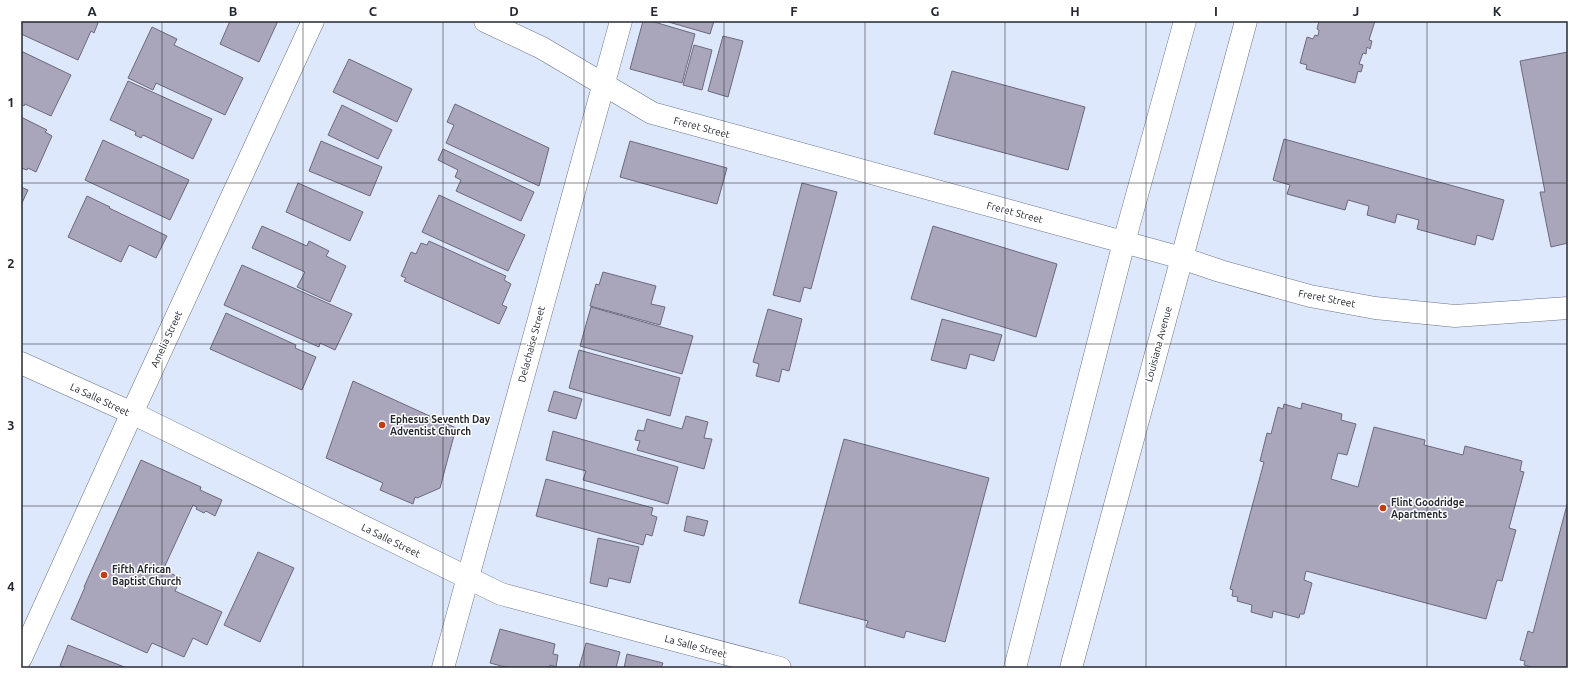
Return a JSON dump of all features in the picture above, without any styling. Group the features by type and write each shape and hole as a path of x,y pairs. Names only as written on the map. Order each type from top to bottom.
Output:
{"street":[{"name":"Amelia Street","path":"21,658 313,21"},
{"name":"Freret Street","path":"485,21 542,48 652,113 1182,258 1220,271 1310,296 1376,308 1455,316 1568,308"},
{"name":"Delachaise Street","path":"443,668 621,21"},
{"path":"1021,666 1124,242 1184,21"},
{"name":"Louisiana Avenue","path":"1071,668 1246,21"},
{"name":"La Salle Street","path":"21,363 132,414 501,594 780,668"}],"building":[{"path":"21,21 95,21 98,23 94,33 91,31 78,60 21,34"},
{"path":"230,21 278,21 259,62 220,44"},
{"path":"643,21 651,21 695,34 682,83 630,69"},
{"path":"665,21 714,21 710,34"},
{"path":"1319,21 1375,21 1369,40 1372,41 1370,49 1367,47 1366,54 1363,53 1359,64 1363,65 1361,72 1358,71 1355,83 1306,69 1307,65 1300,63 1307,37 1313,39 1315,35 1318,36 1319,30 1317,29"},
{"path":"152,27 177,39 174,45 243,78 225,115 156,83 153,90 128,78"},
{"path":"723,36 743,41 728,97 708,91"},
{"path":"694,45 712,50 702,90 683,85"},
{"path":"21,51 71,75 51,116 25,104 24,106 21,104"},
{"path":"1568,52 1568,243 1551,247 1540,192 1545,192 1520,61"},
{"path":"349,59 412,89 397,122 333,92"},
{"path":"952,71 1085,107 1068,170 934,134"},
{"path":"128,81 212,119 193,159 143,135 141,138 135,135 136,132 110,120"},
{"path":"455,104 549,148 539,186 446,143 454,125 447,122"},
{"path":"342,105 392,130 378,159 328,135"},
{"path":"21,117 47,130 45,132 52,136 36,172 28,168 27,170 21,168"},
{"path":"1284,139 1504,200 1493,240 1477,235 1475,245 1417,229 1419,220 1397,214 1395,223 1367,215 1369,206 1348,200 1345,210 1287,194 1290,185 1273,180"},
{"path":"103,140 189,180 170,220 85,180"},
{"path":"321,141 382,167 370,196 309,171"},
{"path":"630,141 727,168 717,204 620,177"},
{"path":"443,149 534,192 521,221 456,191 461,180 455,177 458,170 438,160"},
{"path":"298,183 363,212 350,241 286,212"},
{"path":"802,183 837,192 811,289 804,287 800,302 773,295"},
{"path":"21,187 28,190 21,205"},
{"path":"439,195 525,235 508,271 422,232"},
{"path":"87,196 167,236 156,258 129,245 121,262 68,237"},
{"path":"262,226 307,246 309,241 329,251 326,256 346,266 330,302 297,287 305,272 252,248"},
{"path":"933,226 1057,264 1036,337 911,299"},
{"path":"429,241 506,276 504,280 511,284 502,305 507,307 499,324 404,281 406,278 401,276 411,252 416,254 421,243 427,245"},
{"path":"242,265 352,314 335,350 320,343 319,347 224,305"},
{"path":"603,272 656,286 651,304 665,307 660,325 590,306 596,284 599,285"},
{"path":"591,307 693,336 682,374 580,346"},
{"path":"768,309 802,319 789,371 782,369 779,382 756,376 759,364 753,362"},
{"path":"226,313 296,345 295,348 316,357 302,390 210,349"},
{"path":"942,319 1002,335 994,361 970,354 966,369 931,360"},
{"path":"579,350 680,378 670,416 569,388"},
{"path":"353,381 456,428 440,488 417,498 415,497 413,504 380,490 383,483 326,458"},
{"path":"554,391 582,399 576,419 548,411"},
{"name":"Flint Goodridge Apartments","path":"1302,403 1342,414 1341,420 1356,424 1347,455 1338,453 1331,479 1358,487 1374,427 1425,440 1424,445 1463,455 1465,446 1522,461 1520,471 1524,472 1509,528 1516,530 1502,581 1497,580 1486,619 1306,571 1304,580 1312,583 1304,614 1300,614 1299,618 1273,611 1272,618 1251,612 1252,605 1237,601 1238,597 1232,596 1233,590 1230,589 1264,462 1260,461 1267,433 1271,434 1278,407 1283,409 1284,404 1301,409"},
{"path":"686,416 708,422 704,438 712,439 704,469 637,450 640,441 635,440 638,430 644,431 647,419 682,429"},
{"path":"553,431 678,467 668,504 583,480 586,471 546,460"},
{"path":"844,439 989,478 945,642 906,631 904,638 866,627 868,621 799,603"},
{"path":"141,460 201,487 200,490 222,500 215,516 206,511 204,513 196,509 197,507 193,505 163,570 181,578 175,591 222,612 207,645 193,638 184,657 152,643 147,653 71,619"},
{"path":"546,479 653,508 651,515 657,517 652,536 646,534 643,545 536,516"},
{"path":"1568,501 1568,668 1535,668 1524,665 1525,661 1520,660 1528,631 1533,633"},
{"path":"687,516 708,521 704,536 684,531"},
{"path":"598,538 639,547 630,583 609,578 607,587 590,583"},
{"path":"258,552 294,568 260,642 224,625"},
{"path":"500,629 555,644 553,654 558,655 556,667 550,665 549,668 509,668 490,663"},
{"path":"586,643 620,652 616,668 579,668"},
{"path":"68,645 127,668 66,668 60,666"},
{"path":"627,654 663,663 661,668 624,668"}],"place":[{"name":"Ephesus Seventh Day Adventist Church","path":"382,425"},
{"name":"Flint Goodridge Apartments","path":"1383,508"},
{"name":"Fifth African Baptist Church","path":"104,575"}]}
